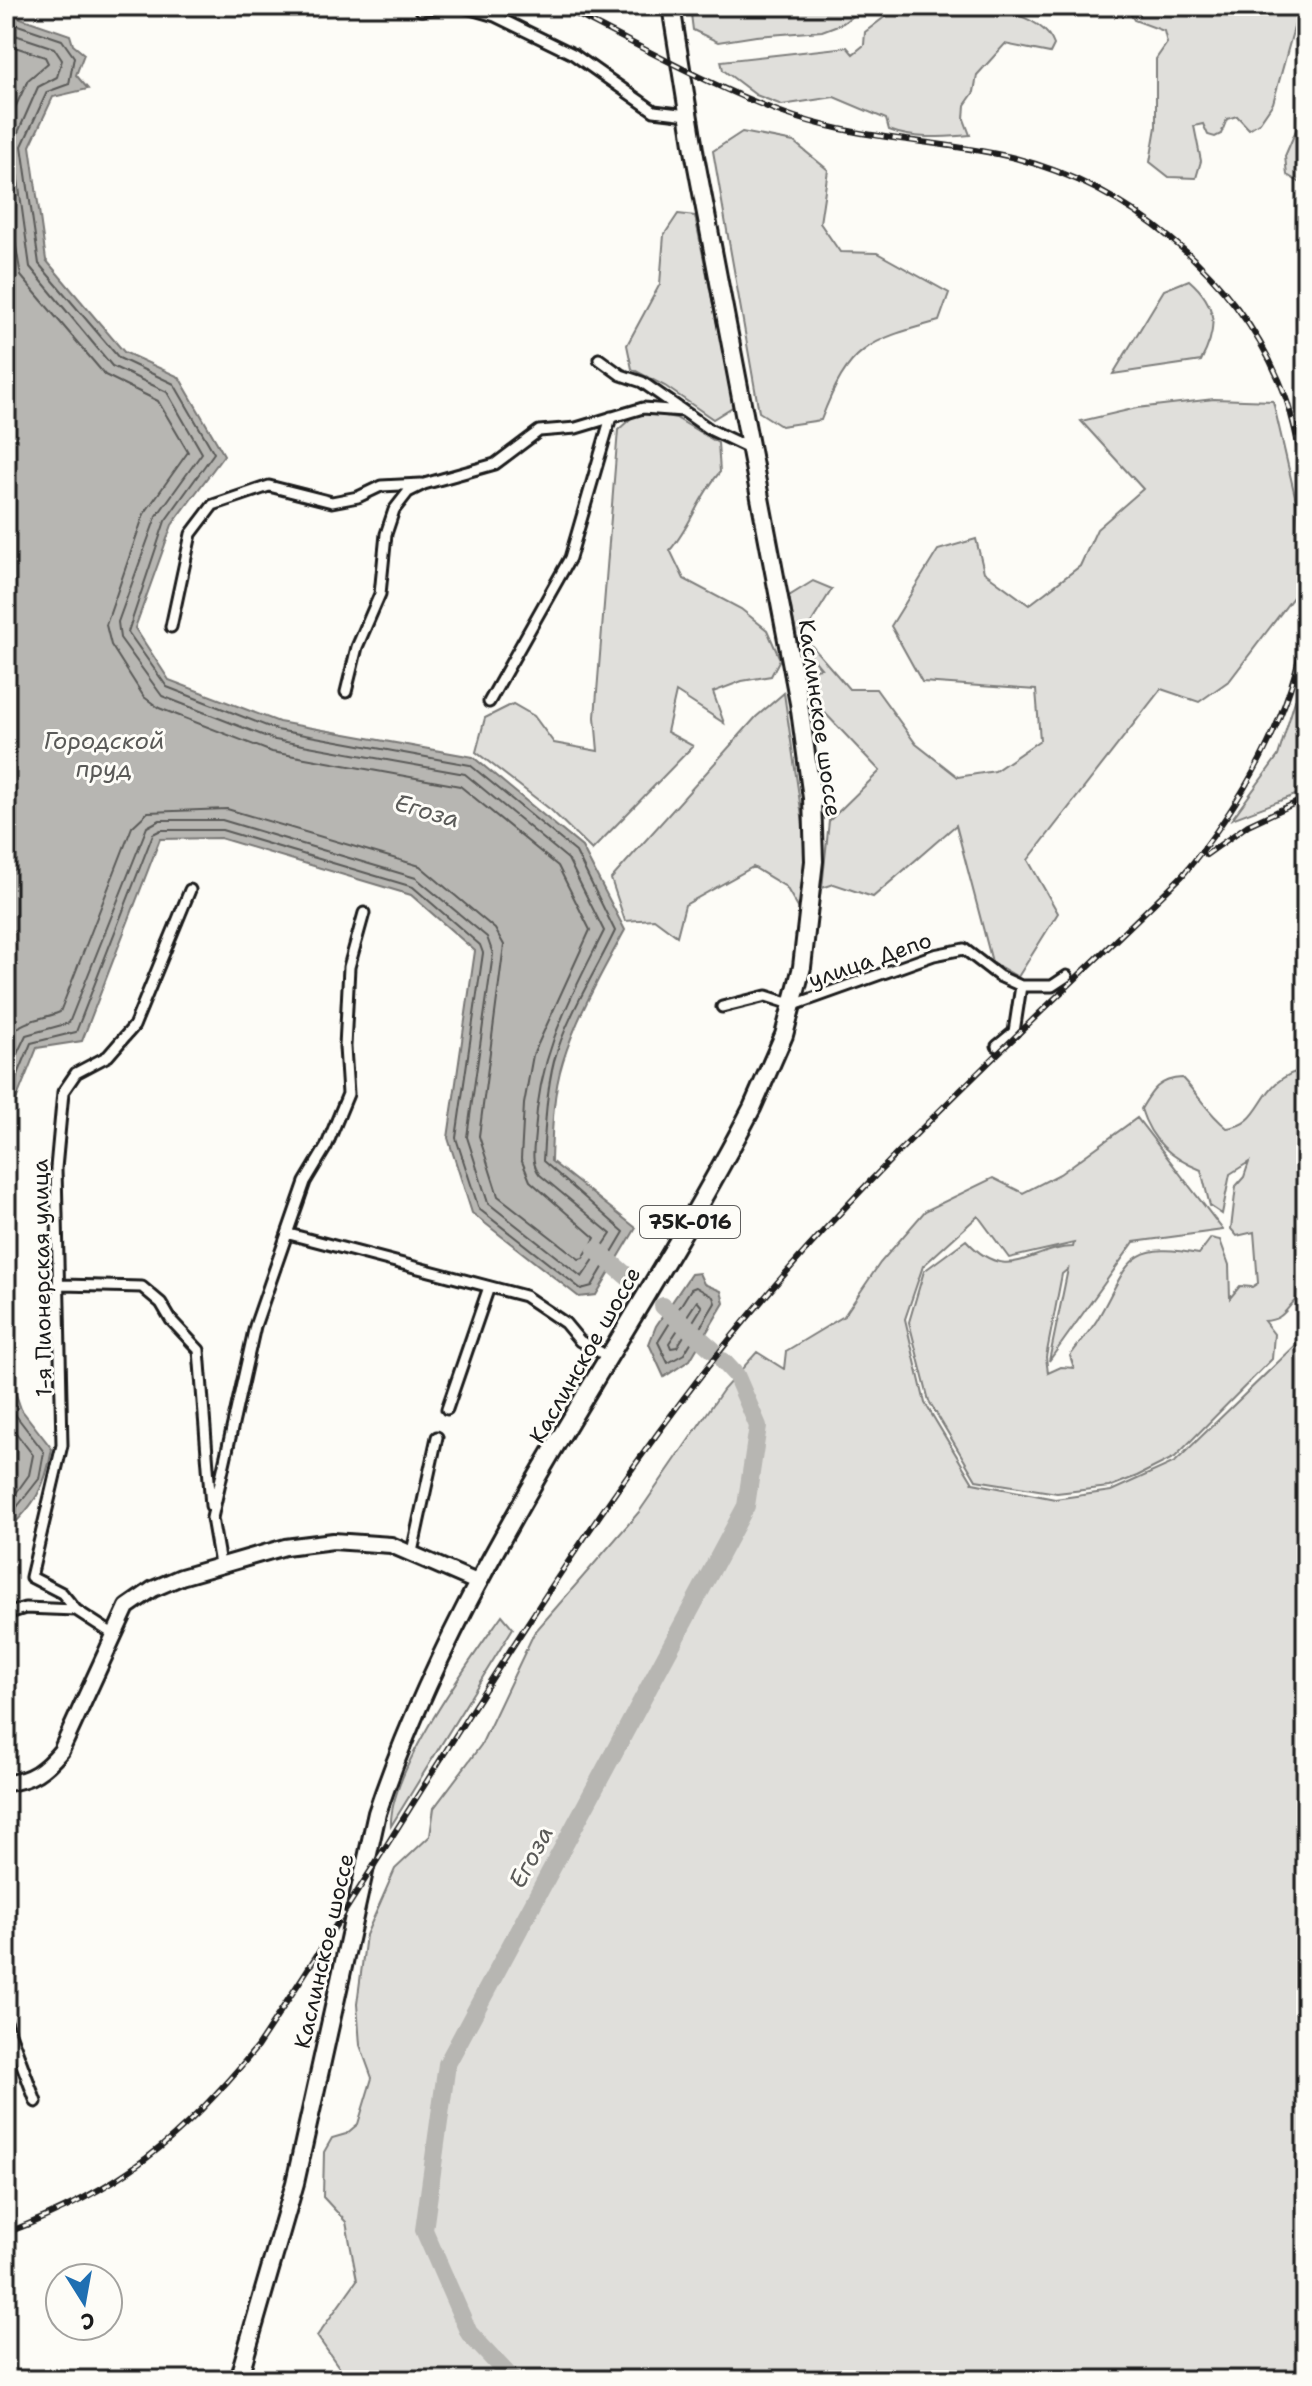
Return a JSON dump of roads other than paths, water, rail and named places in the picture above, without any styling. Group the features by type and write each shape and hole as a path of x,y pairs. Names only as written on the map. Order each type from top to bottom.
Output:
{"main road":[{"name":"Каслинское шоссе","path":"238,2380 295,2183 377,1813 411,1723 479,1583 735,1141 772,1064 794,1005 809,926 814,861 812,798 799,703 749,448 671,6"}],"street":[{"path":"421,10 450,6"},
{"path":"460,6 495,16 573,54 654,111 688,115"},
{"path":"599,359 709,429 749,448"},
{"path":"346,692 357,647 380,594 386,534 394,510 408,492 424,484 495,464 539,431 576,428 643,408 683,411"},
{"path":"489,702 570,558 611,417"},
{"path":"171,627 191,534 213,505 269,486 332,502 358,497 381,486 424,484"},
{"name":"1-я Пионерская улица","path":"76,1610 62,1593 31,1577 62,1445 62,1285 56,1168 63,1092 76,1073 108,1056 134,1026 190,890"},
{"path":"212,1518 255,1326 305,1182 326,1147 348,1094 345,1047 349,967 364,913"},
{"name":"улица Депо","path":"722,1007 766,996 794,1005 863,983 934,955 964,949 999,976 1021,986"},
{"path":"997,1046 1014,1032 1021,986 1052,986 1067,976"},
{"path":"289,1234 525,1296 565,1323 580,1341 609,1357"},
{"path":"62,1285 142,1287 161,1303 171,1320 199,1350 212,1518 220,1564"},
{"path":"447,1409 489,1287"},
{"path":"412,1552 437,1437"},
{"path":"6,1783 32,1777 46,1769 74,1728 127,1607 153,1589 220,1564 285,1547 333,1541 391,1545 479,1583"},
{"path":"6,1614 25,1608 76,1610 113,1634"},
{"path":"6,2022 36,2102"}],"water":[{"name":"Городской пруд","path":"6,13 70,35 73,45 84,54 76,75 88,89 53,97 30,146 46,260 124,352 179,377 224,455 172,525 135,628 169,680 279,722 473,757 582,847 625,930 575,1027 557,1085 553,1123 551,1161 636,1228 596,1295 579,1297 472,1213 448,1138 475,951 411,895 220,838 160,839 82,1041 37,1048 6,1125"},
{"path":"699,1273 704,1284 721,1291 724,1303 690,1360 664,1377 649,1344 656,1326 691,1274"},
{"path":"6,1365 21,1409 52,1449 37,1495 6,1532"}],"waterway":[{"name":"Егоза","path":"596,1250 628,1277"},
{"name":"Егоза","path":"663,1306 713,1350"},
{"name":"Егоза","path":"513,2380 469,2333 424,2230 447,2064 746,1506 758,1426 736,1375 723,1361"}],"railway":[{"path":"30,6 118,11 181,6"},
{"path":"560,6 706,80 795,117 850,131 1015,158 1057,171 1136,213 1172,239 1205,270 1234,304 1259,341 1289,407 1306,491"},
{"path":"6,2233 83,2199 146,2159 201,2110 257,2047 571,1557 683,1399 739,1328 798,1259 922,1128 1182,876 1204,849 1244,789 1277,725 1299,657 1306,622"},
{"path":"1206,855 1248,825 1306,798"}]}
